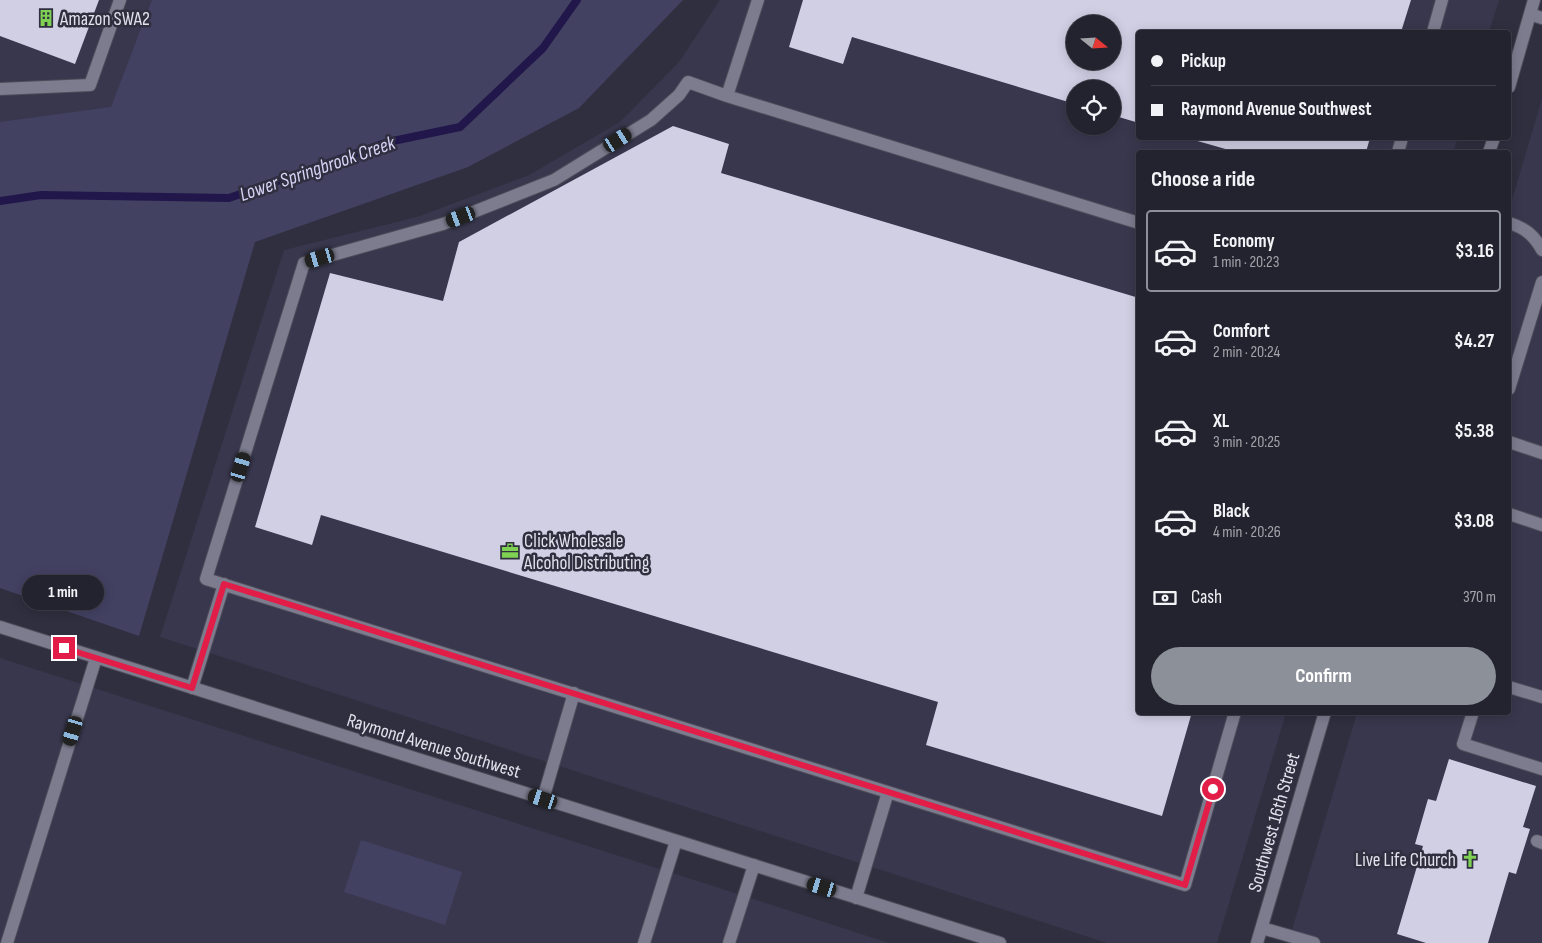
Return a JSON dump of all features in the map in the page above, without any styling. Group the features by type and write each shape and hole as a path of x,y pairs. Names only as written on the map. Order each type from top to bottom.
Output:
{"street":[{"path":"0,89 90,85 120,0"},
{"path":"727,96 758,0"},
{"path":"1434,30 1442,0"},
{"path":"1511,81 1536,16 1534,0"},
{"path":"1136,222 727,96 688,82 679,95 651,120 554,180 443,224 304,263 206,579 1185,885 1234,715"},
{"path":"1511,224 1521,227 1535,237 1542,250"},
{"path":"1511,382 1542,282"},
{"path":"1511,443 1542,453"},
{"path":"1511,515 1542,525"},
{"path":"192,688 224,584"},
{"name":"Raymond Avenue Southwest","path":"0,627 1000,943"},
{"path":"7,943 96,658"},
{"path":"1511,688 1542,697"},
{"path":"543,799 574,694"},
{"name":"Southwest 16th Street","path":"1257,943 1324,715"},
{"path":"1472,715 1463,744 1542,770"},
{"path":"856,898 888,792"},
{"path":"644,943 676,841"},
{"path":"729,943 754,865"},
{"path":"1262,928 1314,943"}],"shaded area":[{"path":"0,0 178,0 134,127 0,146"},
{"path":"152,0 683,0 579,108 468,167 255,242 139,636 0,588 0,122 111,107"},
{"path":"720,0 1499,0 1490,30 1136,30 1136,140 1457,140 1454,150 1136,150 1136,715 1285,715 1217,943 1107,943 160,637 284,250 417,217 529,175 620,122 679,62"},
{"path":"1542,99 1542,943 1288,943 1356,715 1511,715 1511,203"},
{"path":"0,658 713,886 889,943 0,943"},
{"path":"361,840 462,872 445,925 344,892"}],"building":[{"name":"Amazon SWA2","path":"0,0 99,0 75,64 0,36"},
{"path":"803,0 1411,0 1402,30 1136,30 1136,122 1121,118 1121,80 1066,80 1066,101 852,37 843,64 789,47"},
{"path":"673,126 729,144 721,173 1136,297 1136,715 1191,715 1162,816 926,745 938,702 321,515 312,545 255,527 330,273 443,301 459,242"},
{"path":"1194,140 1369,140 1367,150 1229,150"},
{"name":"Live Life Church","path":"1449,759 1536,786 1523,827 1530,829 1516,874 1509,872 1488,943 1426,943 1397,934 1423,846 1415,844 1428,799 1436,801"}],"waterway":[{"name":"Lower Springbrook Creek","path":"0,201 41,195 229,198 388,142 460,127 543,48 577,0"}],"place":[{"name":"Amazon SWA2","path":"46,18"},
{"name":"Click Wholesale Alcohol Distributing","path":"510,551"},
{"name":"Live Life Church","path":"1470,859"}],"route":[{"path":"64,648 192,688 224,584 1185,885 1213,789"}]}
